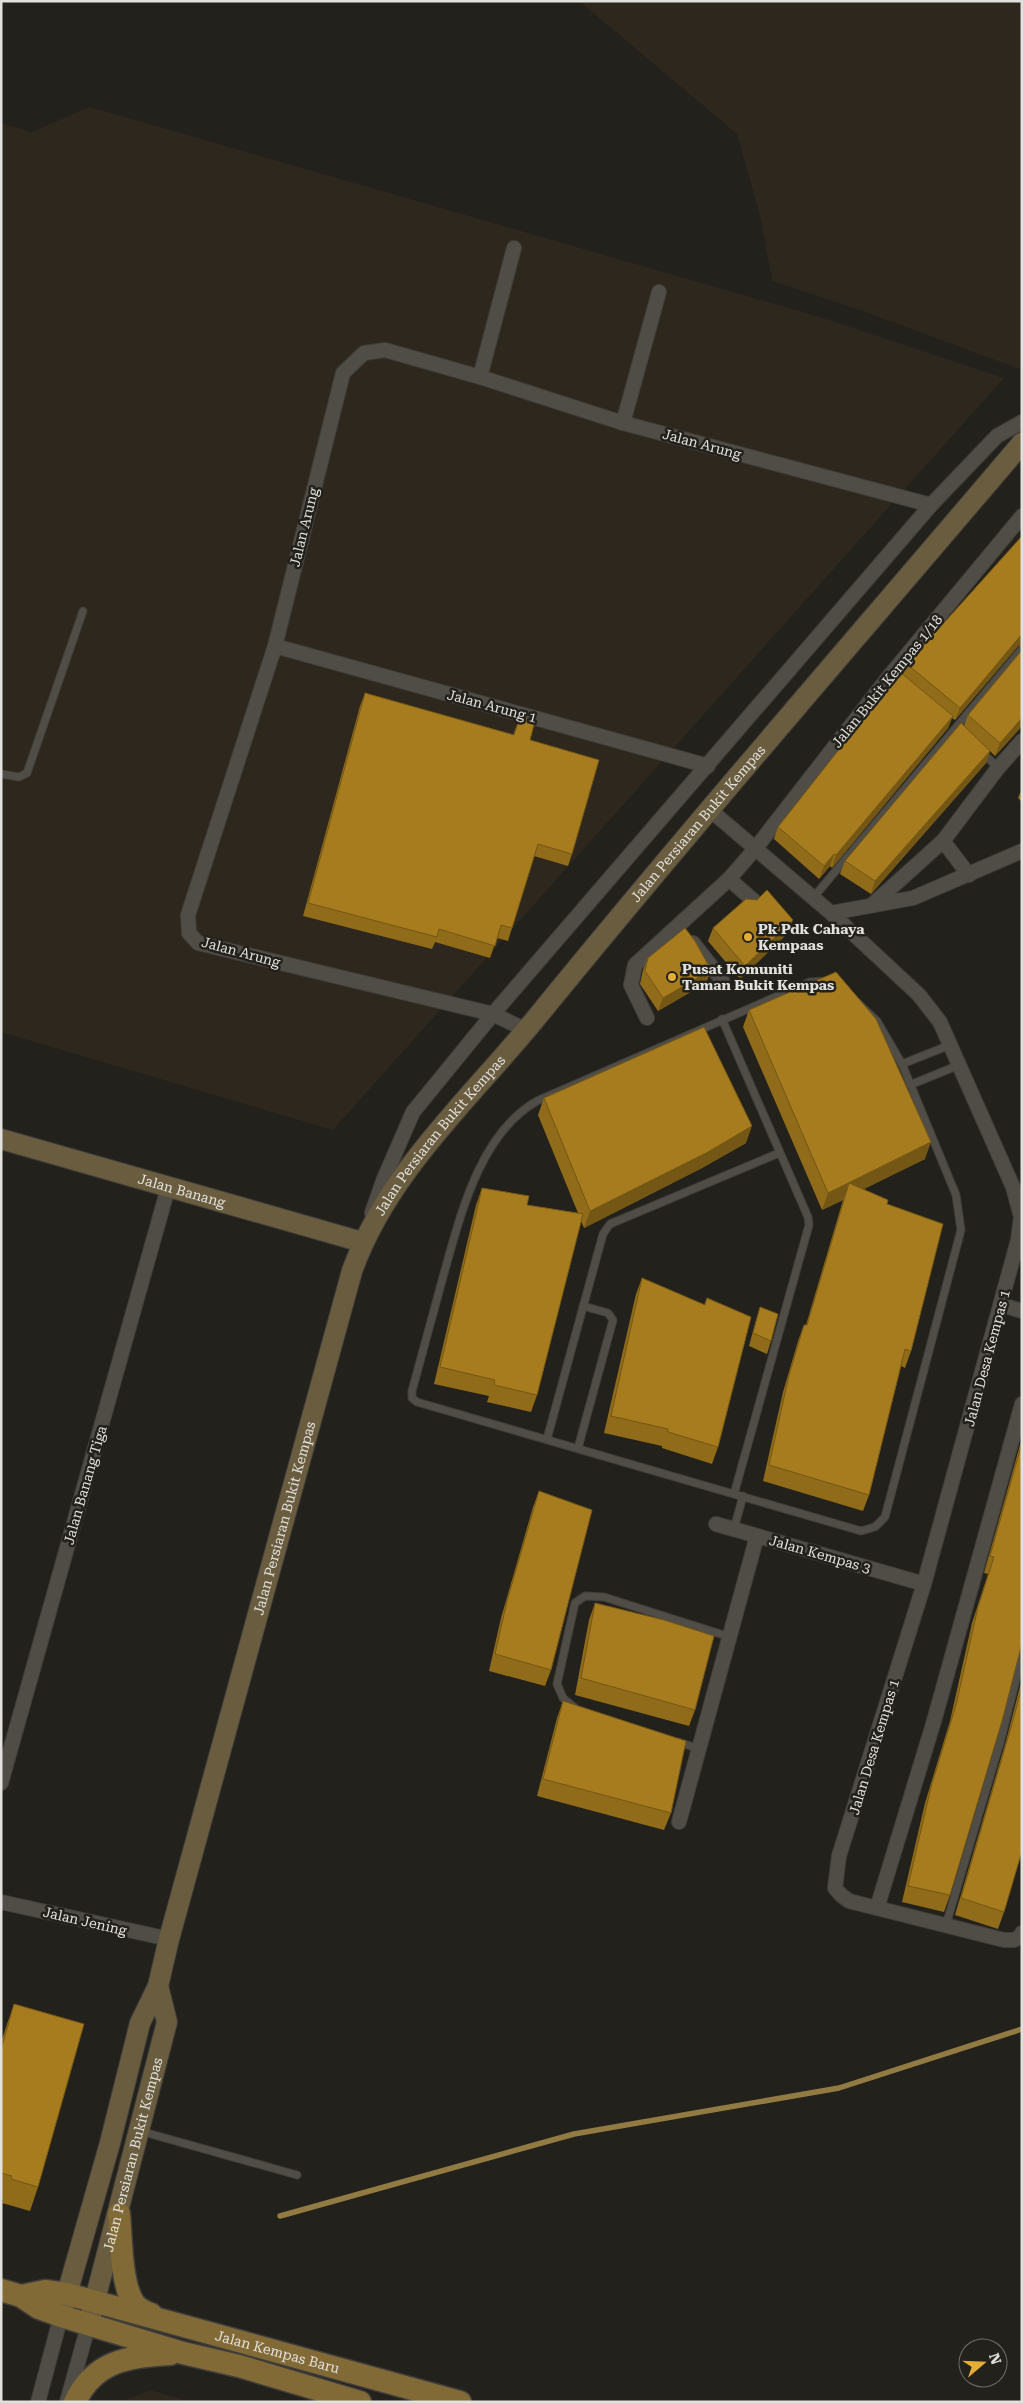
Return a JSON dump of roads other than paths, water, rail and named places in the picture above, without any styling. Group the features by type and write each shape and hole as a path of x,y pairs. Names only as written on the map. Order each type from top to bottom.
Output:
{"main road":[{"path":"119,2214 122,2259 132,2302 144,2312 196,2328"},
{"name":"Jalan Kempas Baru","path":"11,2293 45,2291 67,2294 460,2402"},
{"name":"Jalan Kempas Baru","path":"11,2293 39,2308 61,2316 90,2323 183,2353 239,2366 360,2402"},
{"path":"76,2402 81,2390 100,2369 117,2362 141,2356 183,2353"}],"street":[{"path":"480,377 514,248"},
{"path":"622,423 660,292"},
{"name":"Jalan Arung","path":"526,1030 493,1014 198,943 189,933 188,915 275,646 343,373 364,353 385,350 480,377 622,423 931,506"},
{"path":"362,1242 383,1181 413,1112 493,1014 931,506 997,436 1022,422"},
{"name":"Jalan Persiaran Bukit Kempas","path":"61,2316 110,2143 140,2023 158,1986 169,1939 352,1271 362,1242 401,1177 427,1144 526,1030 709,809 1022,443"},
{"name":"Jalan Bukit Kempas 1/18","path":"647,1018 631,985 635,965 728,879 755,849 1022,516"},
{"name":"Jalan Arung 1","path":"275,646 708,766"},
{"path":"873,904 943,841 998,768 1022,741"},
{"name":"Jalan Desa Kempas 1","path":"709,809 831,913 919,995 940,1022 1013,1187 1021,1217 1018,1240 1002,1305 924,1584 839,1856 835,1888 841,1896 849,1901 877,1908"},
{"path":"943,841 969,876"},
{"path":"831,913 873,904 890,904 913,898 969,876 1022,851"},
{"path":"728,879 754,901"},
{"path":"679,925 722,980"},
{"name":"Jalan Banang","path":"1,1139 362,1242"},
{"name":"Jalan Banang Tiga","path":"1,1783 168,1188"},
{"path":"1002,1305 1022,1311"},
{"path":"1022,1404 934,1721 877,1908 1004,1940 1014,1940 1021,1936 1022,1933"},
{"name":"Jalan Kempas 3","path":"716,1524 924,1584"},
{"path":"679,1822 758,1536"},
{"name":"Jalan Jening","path":"1,1902 169,1939"},
{"name":"Jalan Persiaran Bukit Kempas","path":"90,2323 167,2022 158,1986"},
{"path":"38,2402 61,2316"},
{"path":"67,2402 90,2323"}],"lane":[{"path":"1,774 19,777 27,773 83,611"},
{"path":"812,898 1022,649"},
{"path":"948,721 962,734"},
{"path":"976,748 998,768"},
{"path":"827,981 843,989 862,1005 877,1021 902,1064 956,1195 961,1230 885,1517 875,1527 862,1531 417,1402 412,1398 412,1391 466,1196 481,1164 521,1110 722,1019 810,982 827,981"},
{"path":"722,1019 808,1217 809,1225 734,1494"},
{"path":"902,1064 950,1045"},
{"path":"910,1084 959,1065"},
{"path":"547,1439 603,1234 610,1224 779,1152"},
{"path":"578,1448 613,1320 608,1313 583,1306"},
{"path":"734,1529 744,1496"},
{"path":"586,1712 576,1709 563,1698 557,1684 575,1604 585,1596 604,1597 730,1637"},
{"path":"946,1924 1001,1739 1022,1656"},
{"path":"671,1739 700,1749"},
{"path":"139,2130 297,2174"}],"waterway":[{"path":"280,2216 574,2134 839,2088 1022,2029"}],"place":[{"name":"Pk Pdk Cahaya Kempaas","path":"748,937"},
{"name":"Pusat Komuniti Taman Bukit Kempas","path":"672,977"}]}
